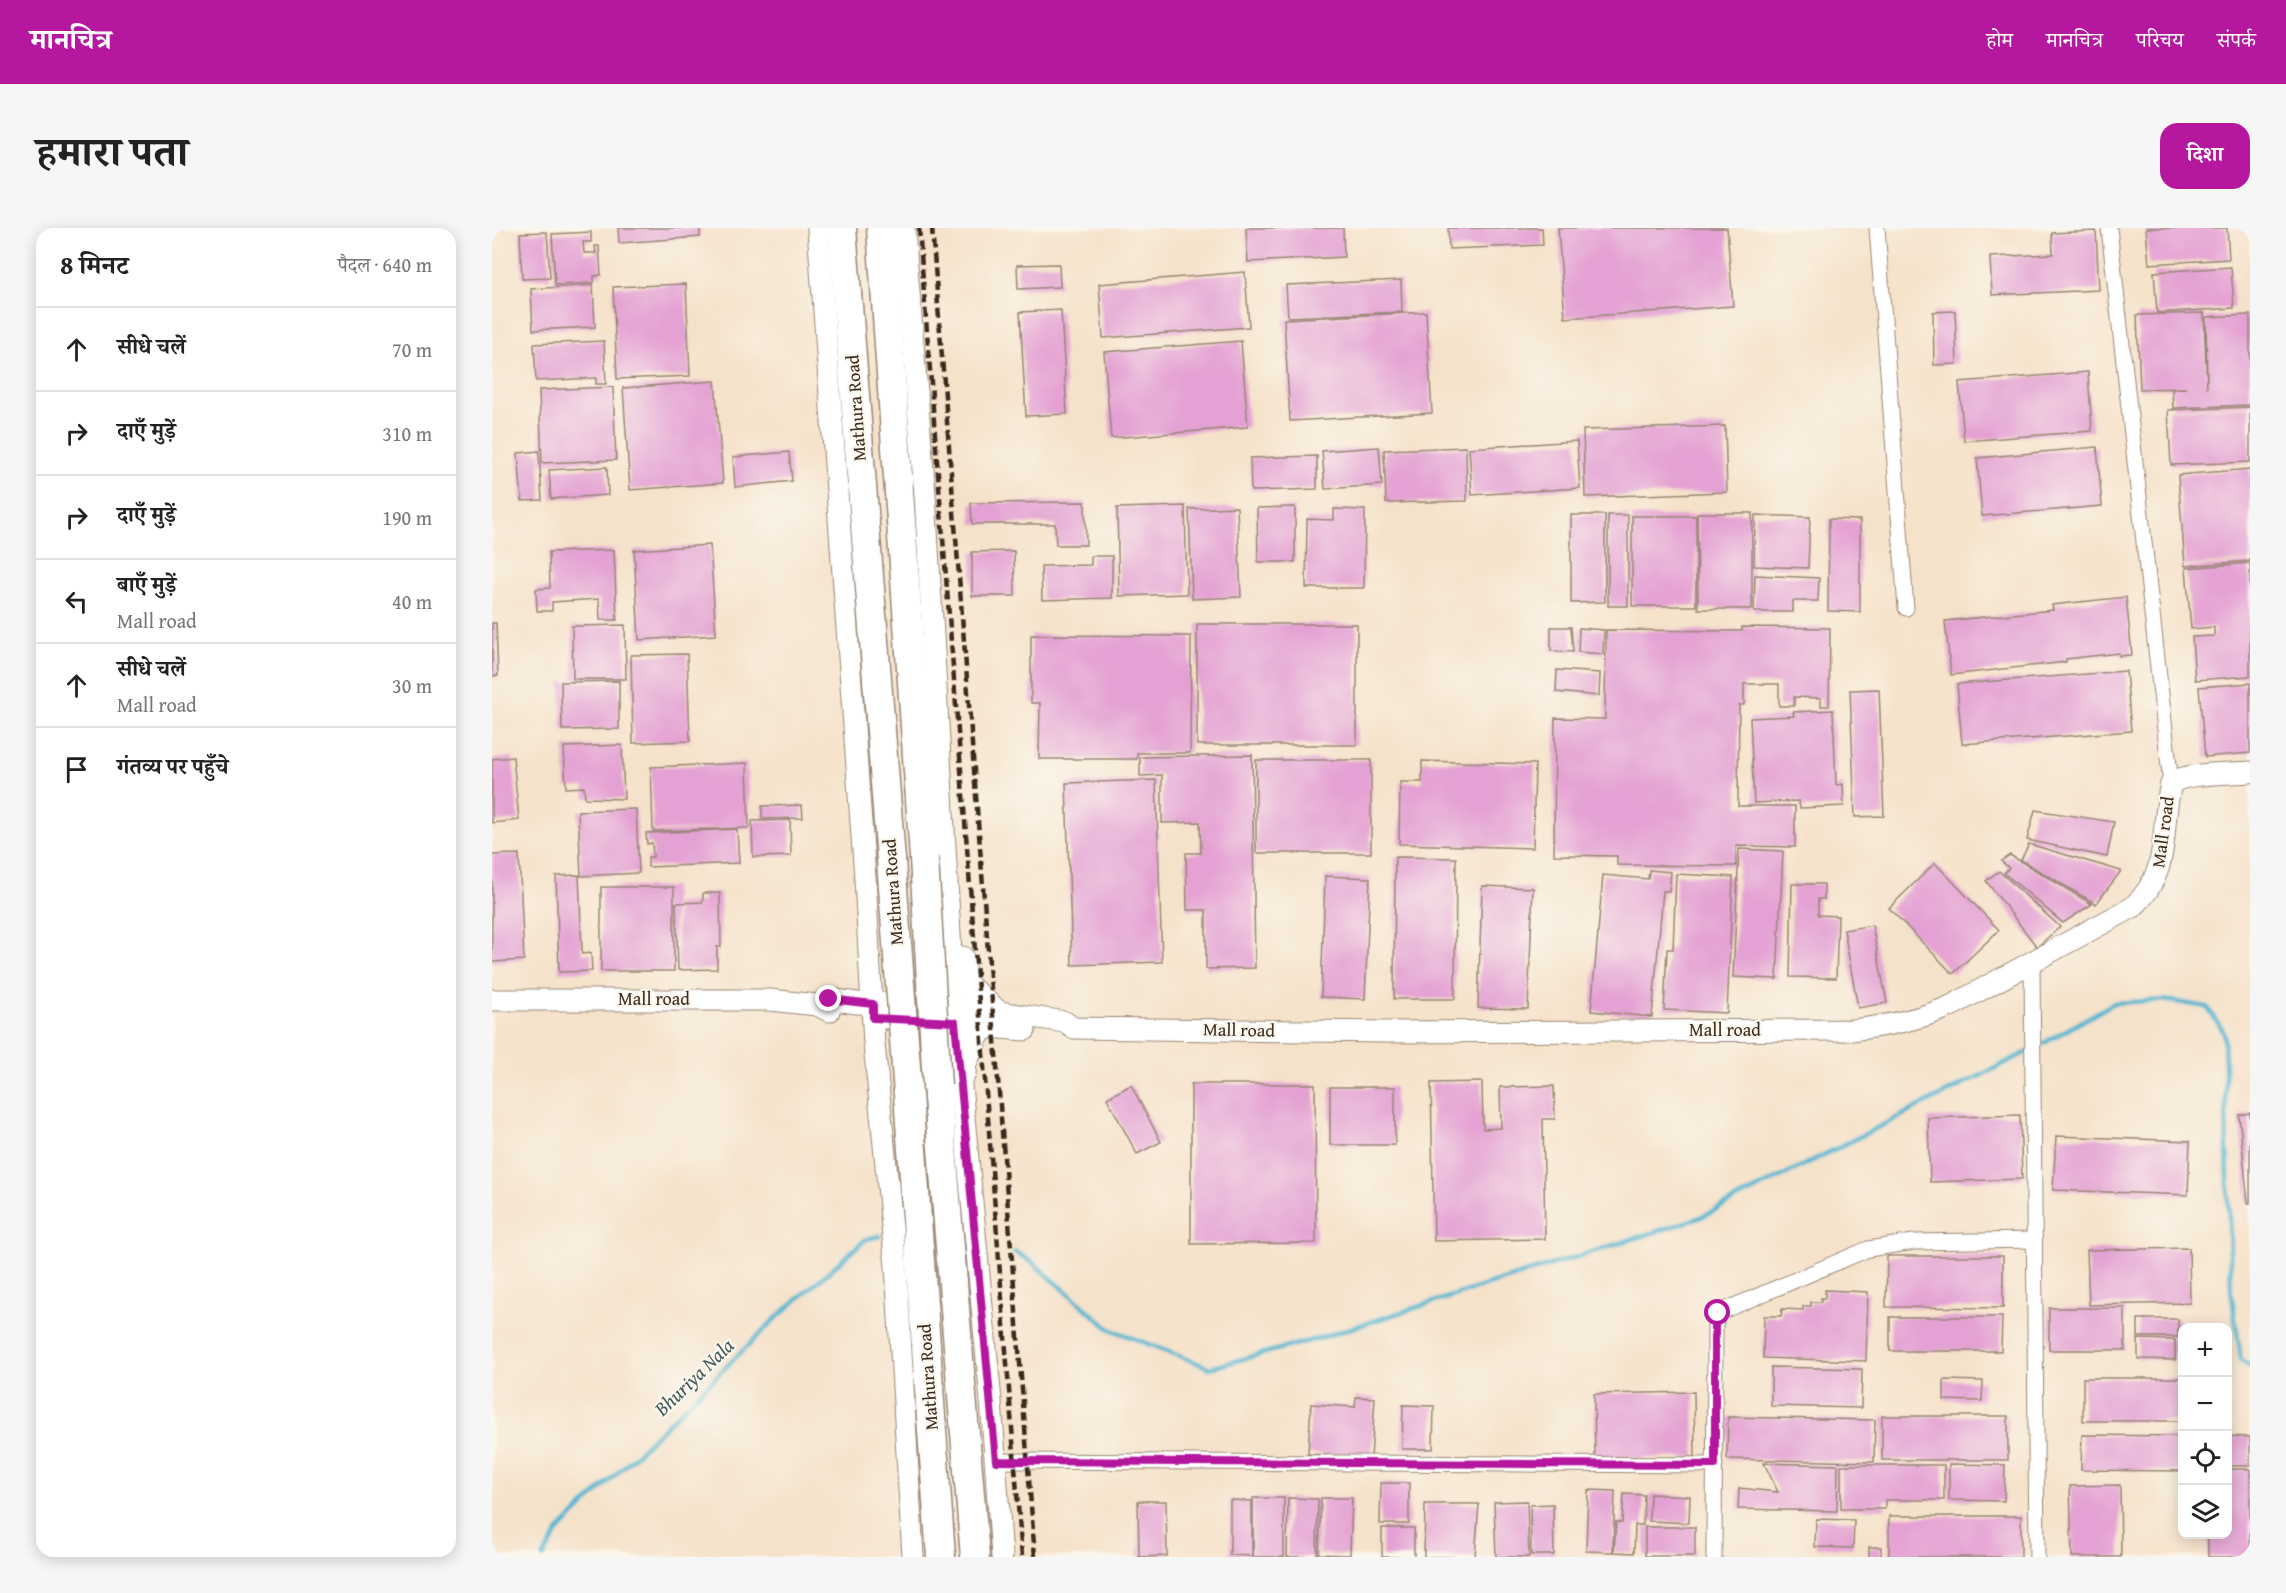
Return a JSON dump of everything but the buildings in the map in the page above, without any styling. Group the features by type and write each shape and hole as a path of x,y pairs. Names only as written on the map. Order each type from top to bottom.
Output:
{"highway":[{"name":"Mathura Road","path":"842,228 941,1557"},
{"name":"Mathura Road","path":"881,228 909,601 937,1086 975,1557"}],"main road":[{"path":"818,228 866,878 869,1008"},
{"path":"904,228 925,495 955,1014 996,1461 1002,1557"},
{"path":"848,628 845,758 895,1256 913,1557"},
{"path":"938,740 952,789 966,983 997,1019 981,1031 973,1047 966,1063 962,1095"},
{"name":"Mall road","path":"492,1000 770,1000 817,1005 829,999 869,1008 997,1019 1065,1022 1073,1028 1387,1032 1852,1030 1879,1027 1928,1016 2122,914 2145,896 2155,881 2160,864 2171,784 2178,779 2196,776 2250,772"},
{"path":"866,878 876,900 887,909 906,912 918,910 933,898 945,868"},
{"path":"879,1091 886,1070 896,1058 915,1053 929,1055 946,1065 955,1076 962,1095"}],"street":[{"path":"1877,228 1906,608"},
{"path":"2109,228 2171,784"},
{"path":"2031,963 2037,1557"},
{"path":"1714,1557 1715,1326 1718,1313 1882,1246 1914,1242 2034,1240"},
{"path":"996,1461 1715,1465"}],"waterway":[{"path":"1015,1252 1033,1263 1110,1329 1210,1368 1320,1338 1699,1218 2035,1048 2114,1003 2164,1000 2207,1007 2224,1032 2231,1291 2241,1359 2250,1367"},
{"name":"Bhuriya Nala","path":"543,1557 560,1529 774,1320 866,1239 880,1236"}],"railway":[{"path":"919,228 1022,1557"},
{"path":"932,228 1035,1557"}],"route":[{"path":"829,999 873,1004 873,1018 955,1022 960,1054 996,1461 1715,1465 1715,1326 1718,1313"}]}
